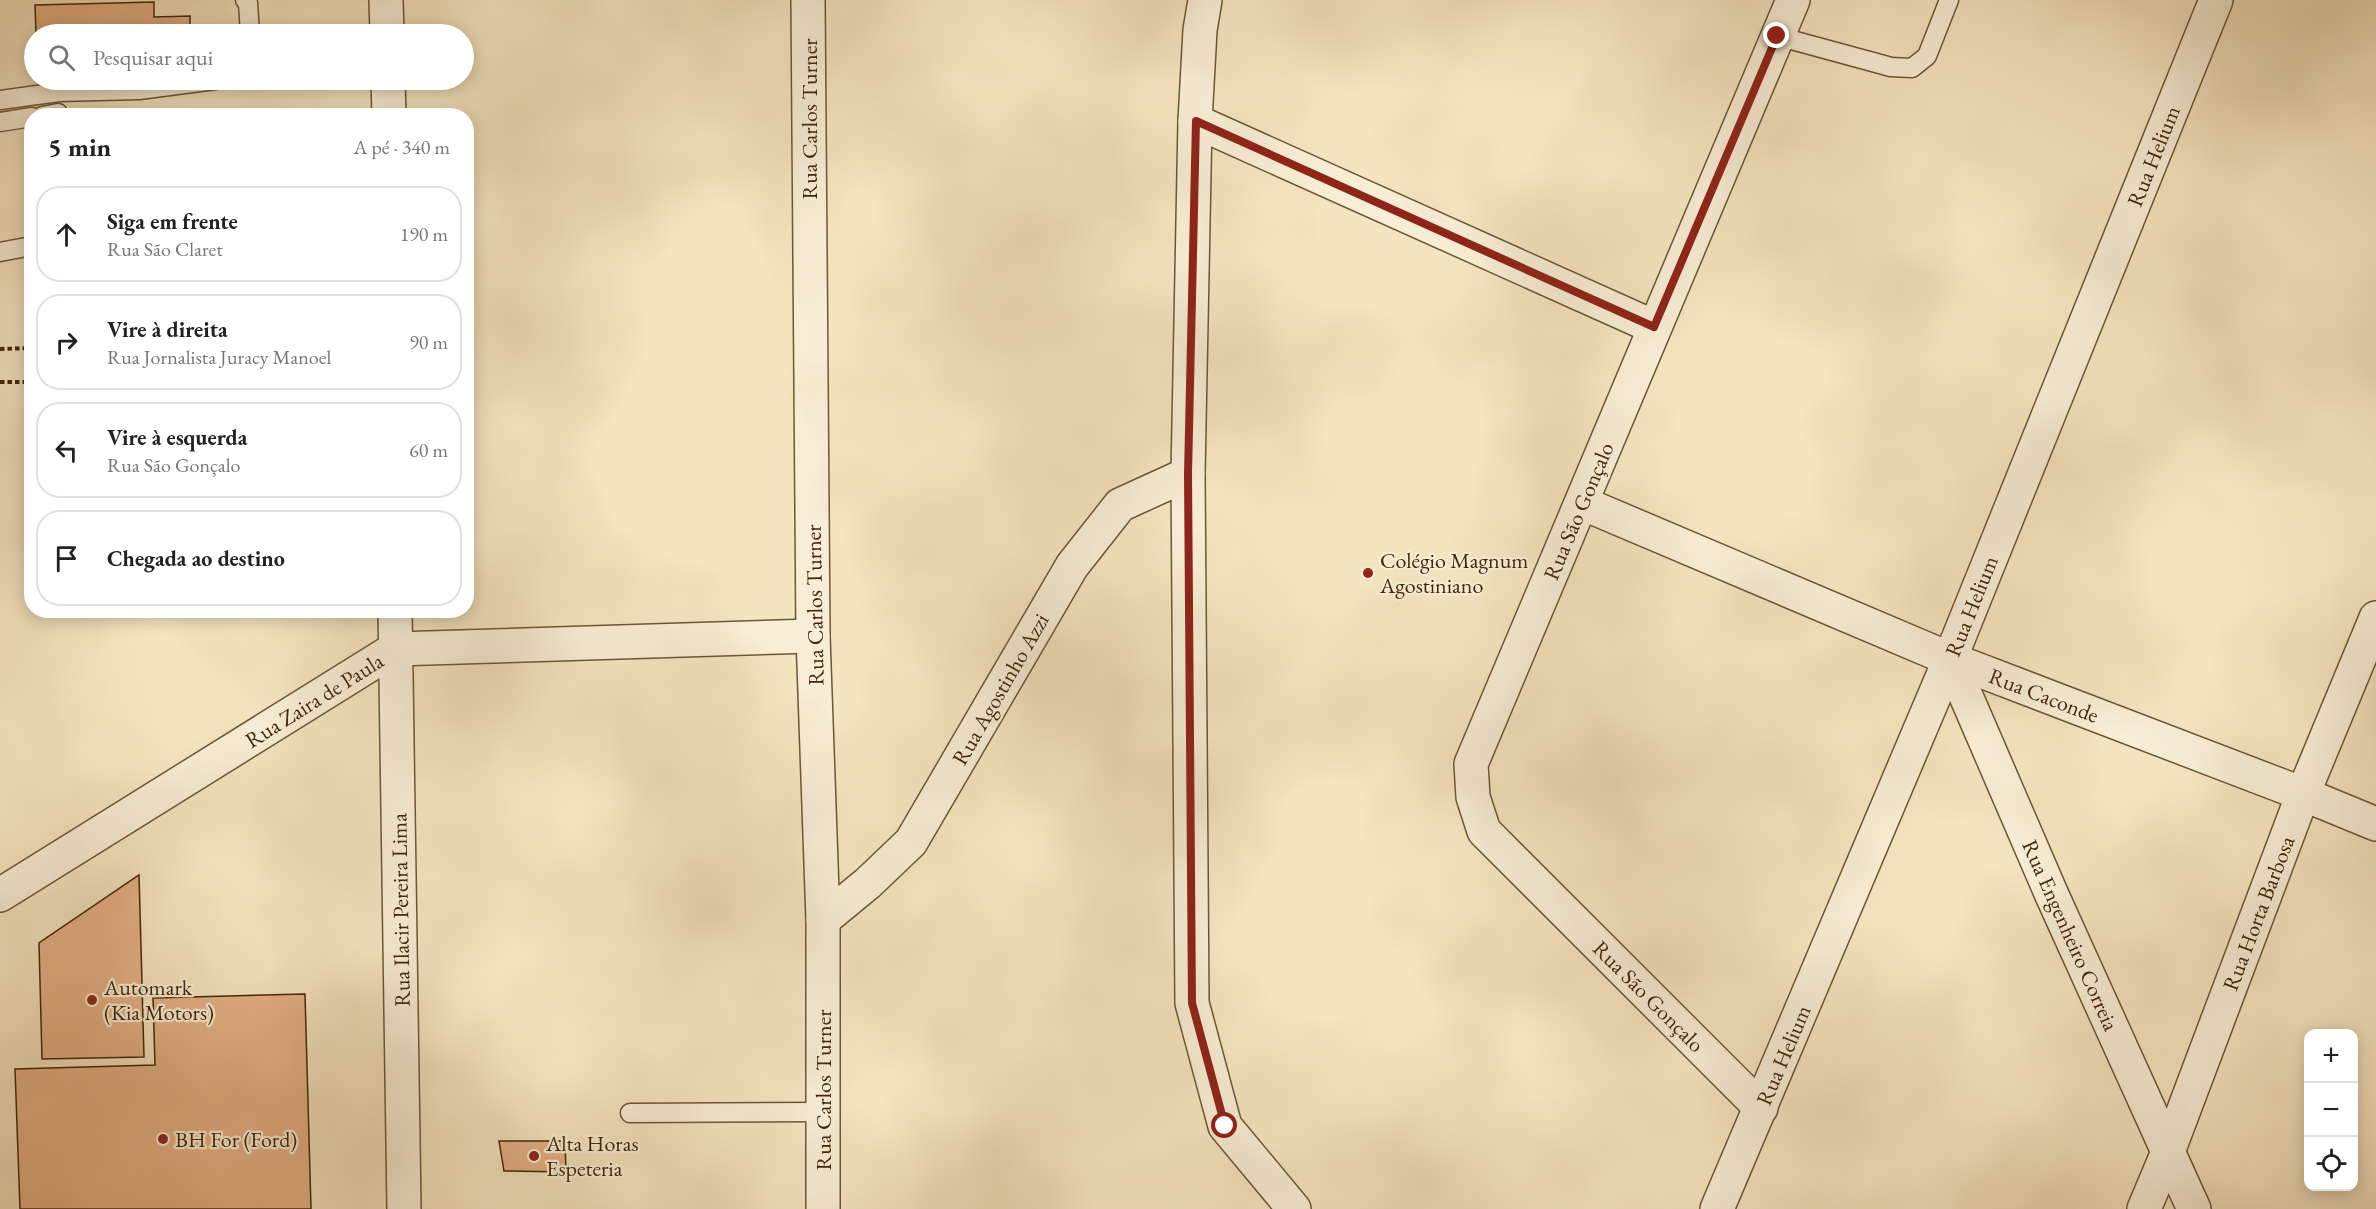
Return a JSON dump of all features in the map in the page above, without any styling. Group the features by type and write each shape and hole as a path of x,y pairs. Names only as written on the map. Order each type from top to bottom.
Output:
{"street":[{"path":"386,0 387,24"},
{"name":"Rua Carlos Turner","path":"808,0 813,636 823,920 823,1209"},
{"path":"1206,0 1200,30 1196,121 1188,474 1192,1003 1225,1126 1294,1209"},
{"name":"Rua São Gonçalo","path":"1761,1108 1484,831 1473,796 1471,764 1793,0"},
{"name":"Rua Helium","path":"1717,1209 1950,659 2216,0"},
{"path":"388,90 388,108"},
{"path":"1196,121 1654,327"},
{"name":"Rua Agostinho Azzi","path":"823,920 911,842 1072,566 1120,505 1188,474"},
{"name":"Rua Caconde","path":"1582,503 1950,659 2376,824"},
{"name":"Rua Ilacir Pereira Lima","path":"395,618 404,1209"},
{"name":"Rua Horta Barbosa","path":"2144,1209 2168,1152 2303,794 2376,618"},
{"name":"Rua Zaira de Paula","path":"0,895 395,649 813,636"},
{"name":"Rua Engenheiro Correia","path":"1950,659 2051,893 2194,1209"}],"lane":[{"path":"245,0 248,3 249,24"},
{"path":"1777,36 1891,67 1912,68 1927,56 1949,0"},
{"path":"0,100 59,92 138,90"},
{"path":"0,122 24,118"},
{"path":"0,252 24,248"},
{"path":"630,1113 823,1112"}],"path":[{"path":"0,349 24,348"},
{"path":"0,382 24,382"}],"building":[{"path":"154,2 154,17 190,16 190,24 36,24 35,5"},
{"name":"Automark (Kia Motors)","path":"139,875 144,1057 42,1059 39,943"},
{"name":"BH For (Ford)","path":"305,994 311,1209 20,1209 15,1069 155,1065 153,998"},
{"name":"Alta Horas Espeteria","path":"499,1141 565,1141 566,1172 504,1171"}],"place":[{"name":"Colégio Magnum Agostiniano","path":"1368,573"},
{"name":"Automark (Kia Motors)","path":"92,1000"},
{"name":"BH For (Ford)","path":"163,1139"},
{"name":"Alta Horas Espeteria","path":"534,1156"}],"route":[{"path":"1225,1126 1192,1003 1188,474 1196,121 1654,327 1777,36"}]}
